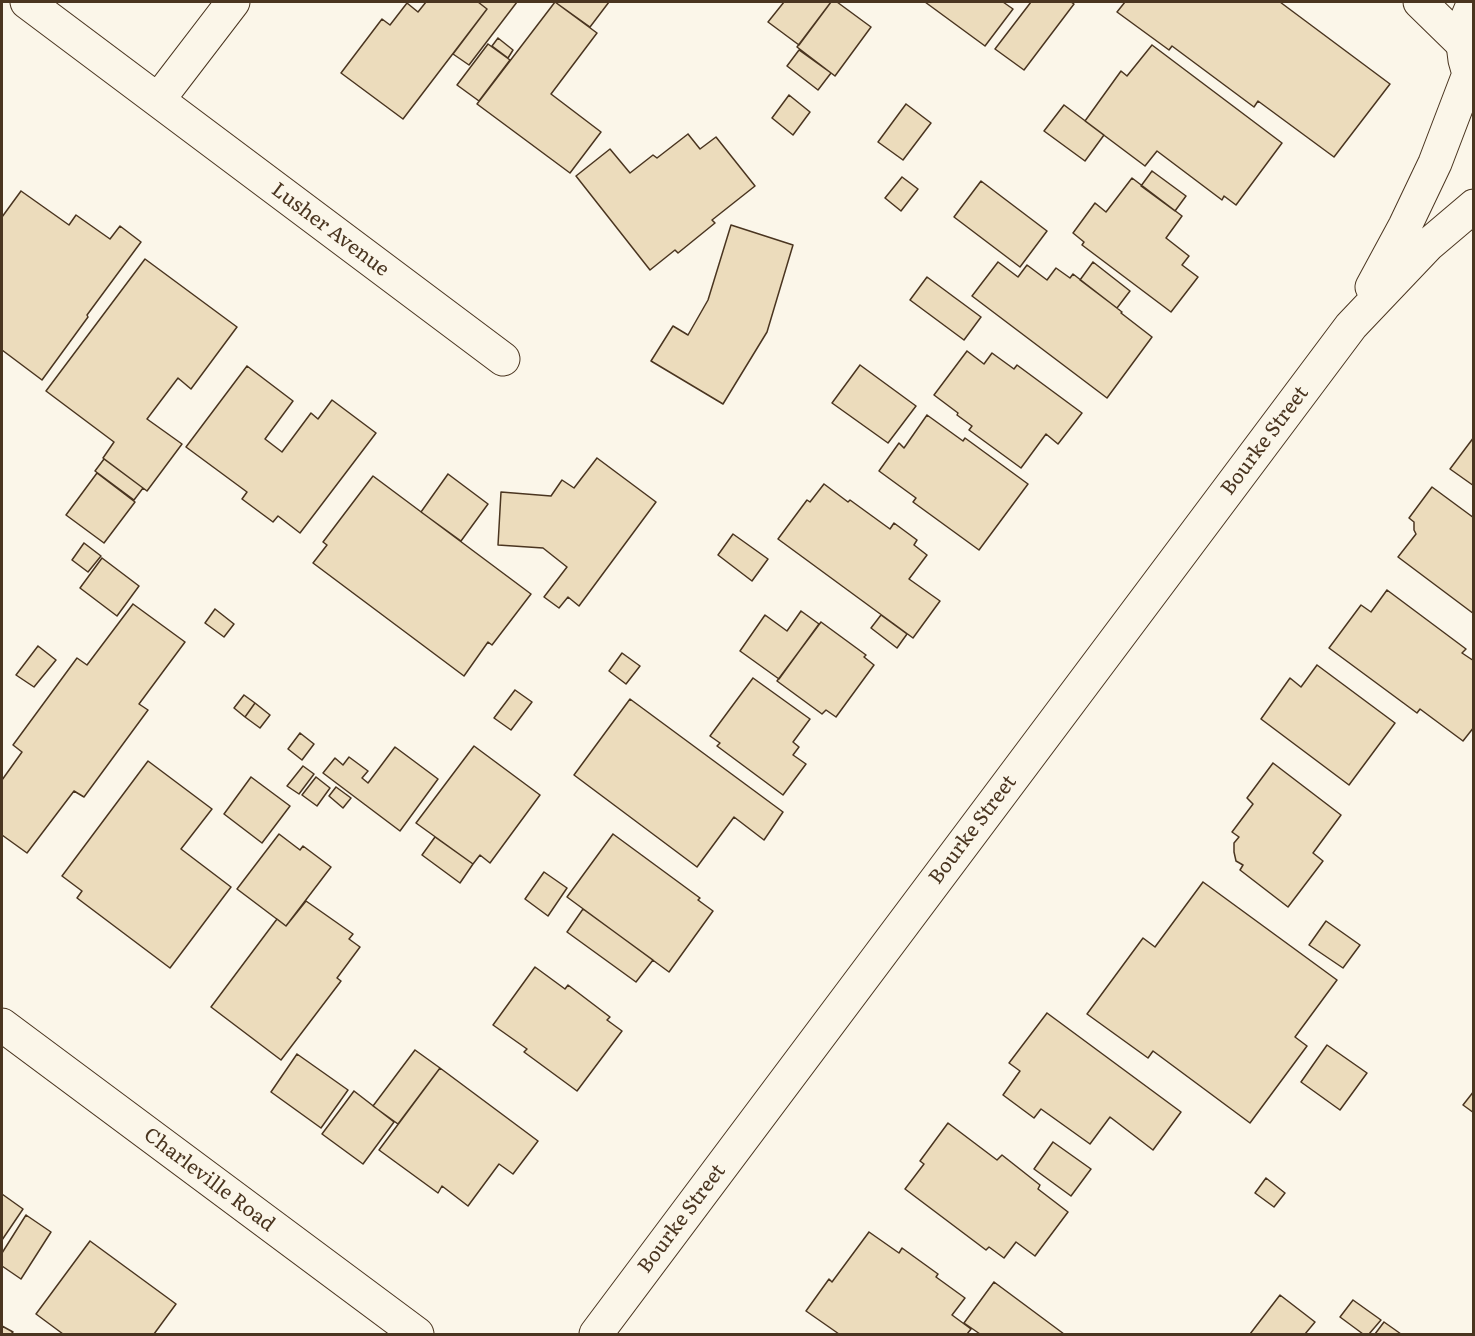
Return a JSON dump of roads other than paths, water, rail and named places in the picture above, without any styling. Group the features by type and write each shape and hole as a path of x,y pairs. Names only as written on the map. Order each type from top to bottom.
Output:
{"main road":[{"name":"Lusher Avenue","path":"27,2 503,359"},
{"path":"158,100 232,2"},
{"path":"1420,2 1468,67"},
{"name":"Bourke Street","path":"1351,326 1405,226 1435,163 1468,67 1466,21 1473,2"},
{"name":"Bourke Street","path":"596,1335 1351,326 1428,245 1473,206"},
{"name":"Charleville Road","path":"2,1024 417,1335"}]}
